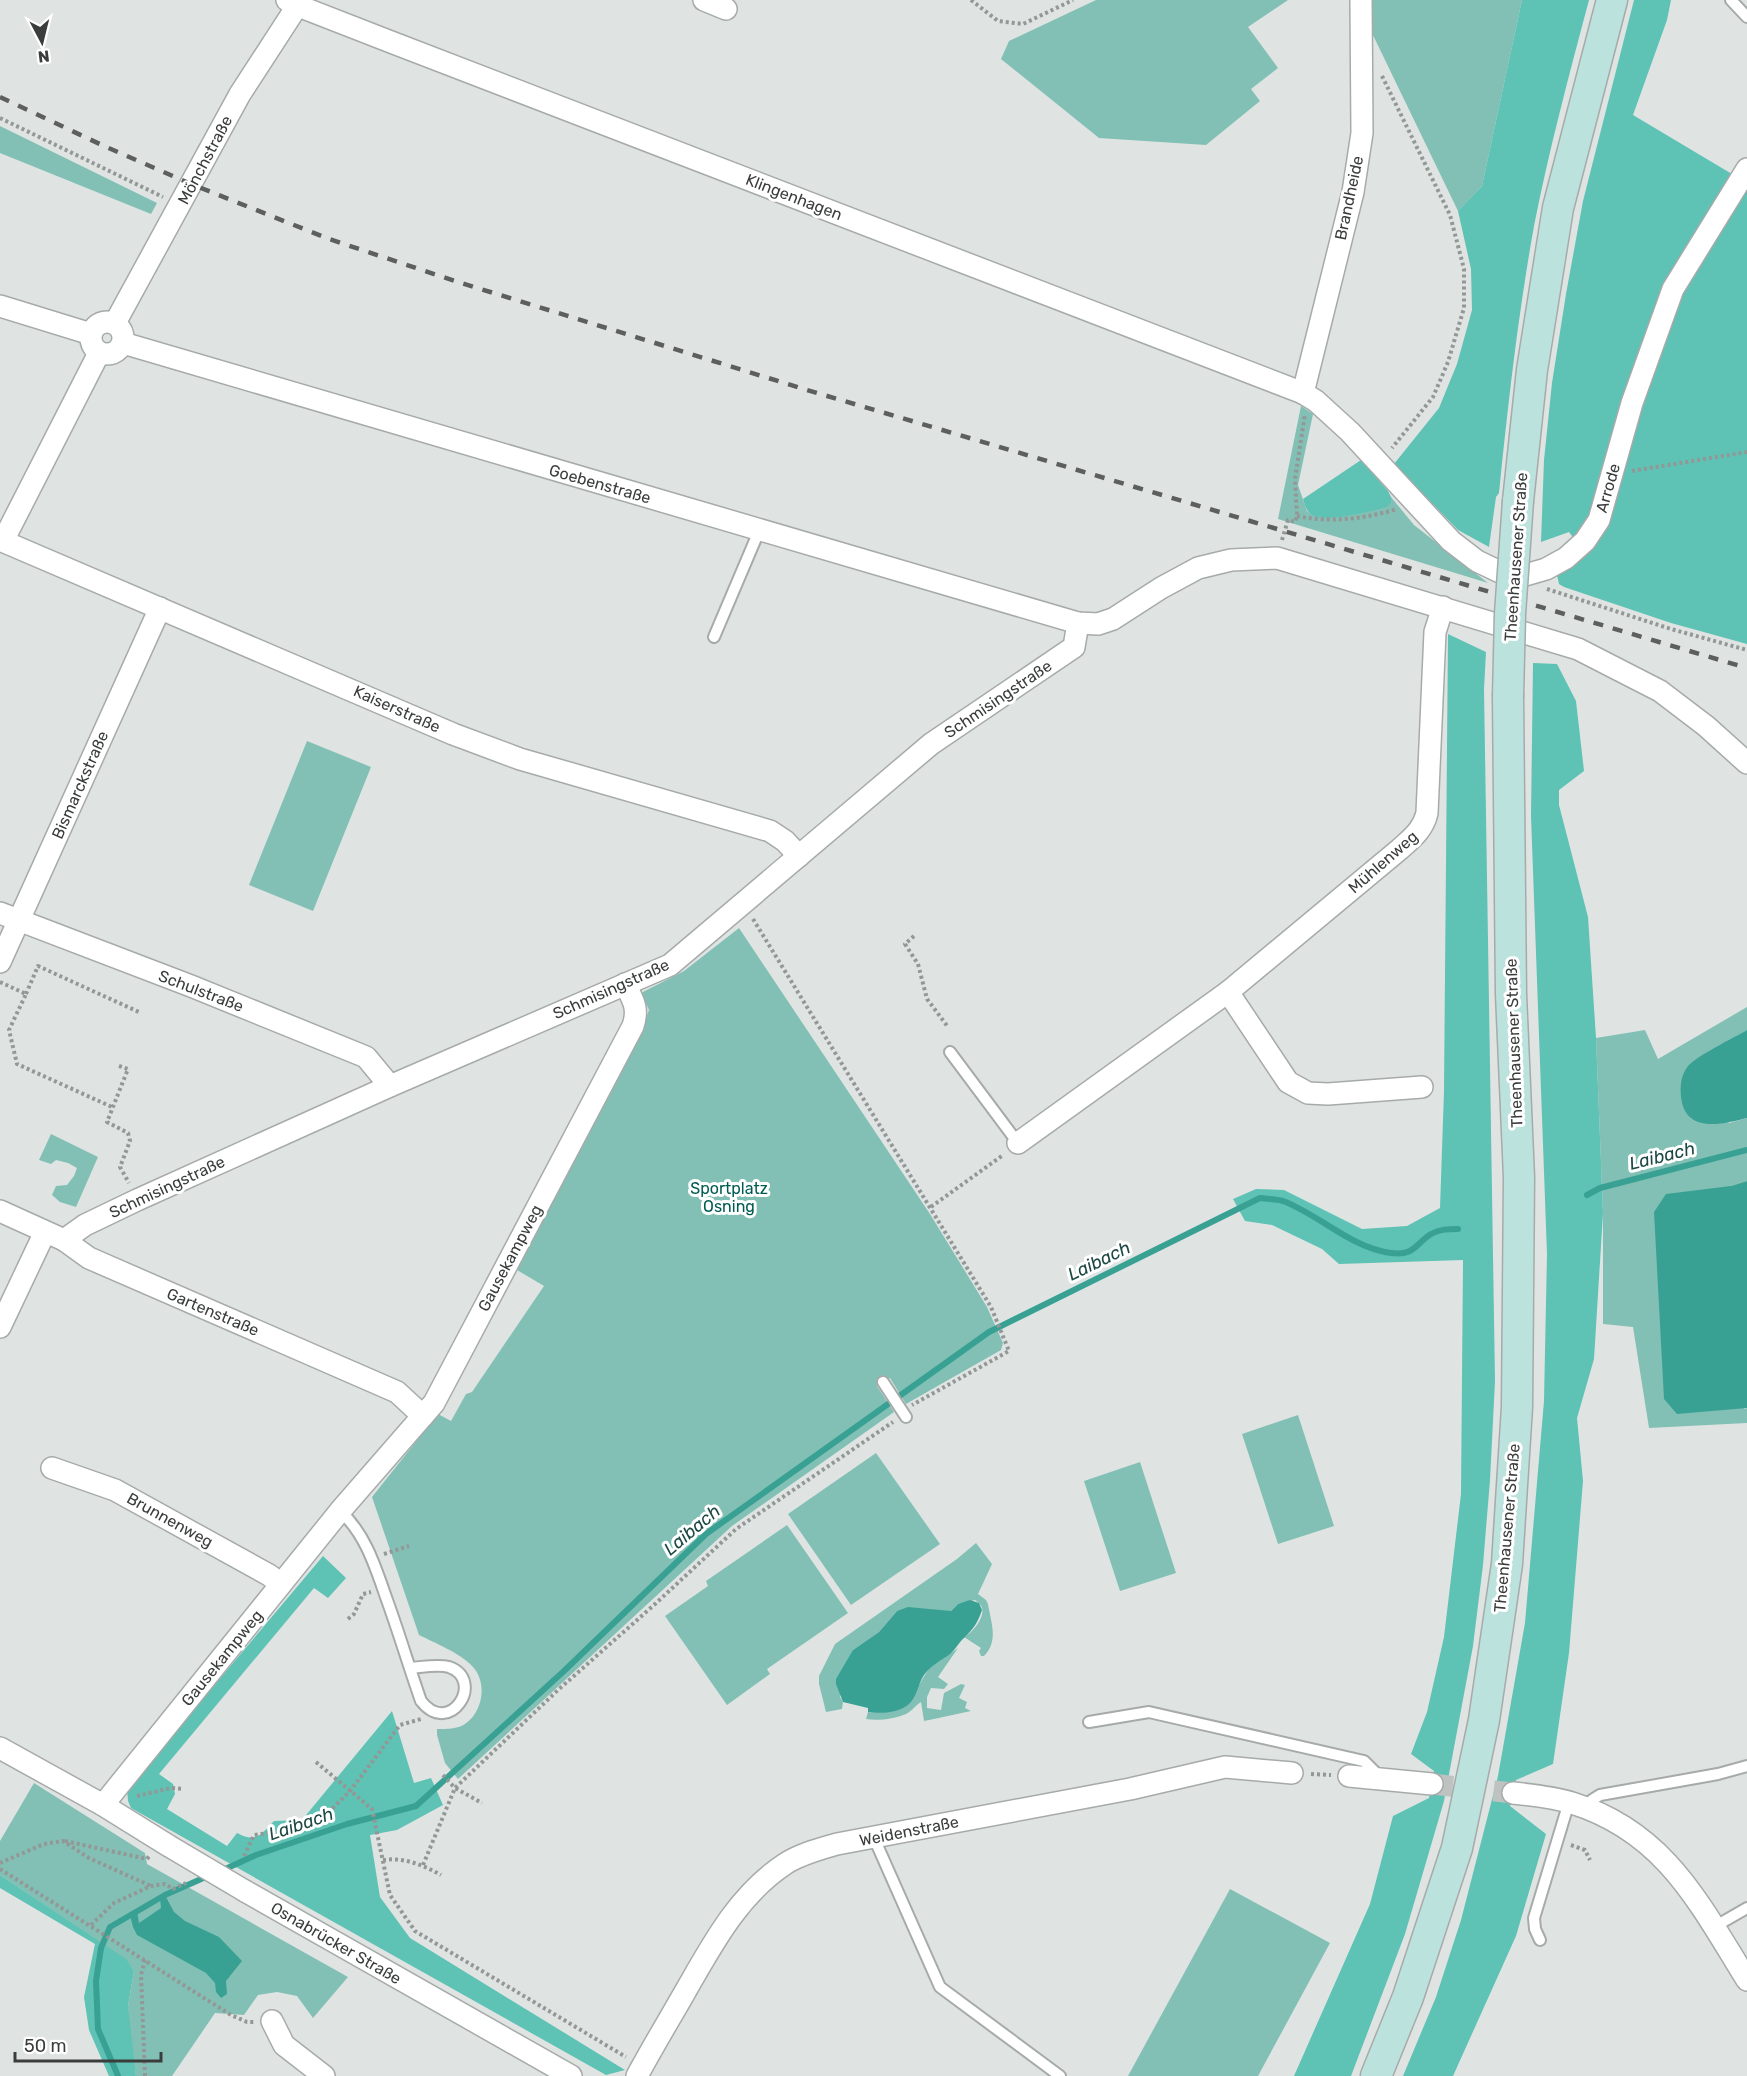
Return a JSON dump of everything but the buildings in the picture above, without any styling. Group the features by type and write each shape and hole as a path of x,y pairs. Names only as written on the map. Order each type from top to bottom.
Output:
{"main road":[{"name":"Theenhausener Straße","path":"1376,2076 1408,1997 1457,1848 1484,1720 1507,1564 1517,1407 1519,1188 1511,994 1508,697 1510,614 1518,501 1532,370 1558,208 1612,0"}],"street":[{"path":"704,0 726,9"},
{"name":"Brandheide","path":"1306,395 1353,192 1362,133 1360,0"},
{"name":"Mönchstraße","path":"115,323 240,94 294,2"},
{"name":"Klingenhagen","path":"294,2 1306,395"},
{"name":"Arrode","path":"1522,576 1546,569 1566,558 1585,541 1599,519 1632,403 1673,289 1747,169"},
{"path":"0,306 95,343 106,355 119,350 123,343 123,332 115,323 108,321 94,327 95,343 1,540"},
{"name":"Goebenstraße","path":"123,343 1078,623"},
{"path":"1306,395 1316,401 1378,461 1451,541 1477,561 1500,572 1522,576"},
{"name":"Kaiserstraße","path":"1,540 453,734 520,759 770,831 785,841 799,856"},
{"path":"1078,623 1098,624 1113,619 1161,588 1198,568 1231,560 1277,558 1578,649 1660,691 1706,726 1747,763"},
{"name":"Mühlenweg","path":"1018,1143 1228,992 1420,830 1425,823 1435,632 1443,607"},
{"name":"Bismarckstraße","path":"0,962 10,916 160,608"},
{"name":"Schmisingstraße","path":"55,1236 85,1225 390,1086 670,965 931,744 1074,647 1078,623"},
{"name":"Schulstraße","path":"10,916 366,1057 390,1086"},
{"name":"Gausekampweg","path":"103,1805 340,1511 434,1403 633,1026 636,1015 635,1005 625,984"},
{"path":"1228,992 1288,1082 1308,1093 1328,1094 1422,1087"},
{"name":"Gartenstraße","path":"0,1211 55,1236 89,1258 397,1392 423,1416"},
{"path":"0,1327 55,1236"},
{"name":"Brunnenweg","path":"52,1468 115,1490 269,1575 281,1584"},
{"name":"Osnabrücker Straße","path":"0,1748 103,1805 245,1891 571,2076"},
{"name":"Weidenstraße","path":"639,2071 720,1931 766,1877 788,1862 810,1852 837,1844 1119,1791 1225,1767 1292,1773"},
{"path":"1349,1776 1432,1784"},
{"path":"1513,1793 1579,1805 1616,1821 1642,1838 1679,1874 1747,1980"},
{"path":"272,2021 284,2045 324,2076"}],"lane":[{"path":"1731,0 1747,17"},
{"path":"714,637 759,531"},
{"path":"950,1052 1018,1143"},
{"path":"883,1382 903,1413"},
{"path":"340,1511 348,1517 372,1558 421,1701 426,1707 440,1713 455,1709 460,1704 464,1697 464,1682 455,1670 440,1666 411,1668"},
{"path":"1089,1722 1149,1712 1364,1761 1381,1779"},
{"path":"1540,1940 1534,1929 1534,1918 1557,1840 1579,1805 1600,1795 1718,1774 1747,1766"},
{"path":"874,1838 940,1987 1060,2076"},
{"path":"1714,1927 1747,1908"}],"path":[{"path":"971,0 998,21 1023,24 1073,0"},
{"path":"1362,36 1450,215 1464,269 1464,308 1448,362 1433,397 1391,449 1378,461"},
{"path":"0,118 180,205"},
{"path":"1277,558 1288,520 1295,522 1297,516 1295,479 1306,395"},
{"path":"1612,474 1747,452"},
{"path":"1297,516 1315,520 1347,520 1415,504"},
{"path":"1522,576 1538,586 1671,629 1747,650"},
{"path":"423,1865 453,1786 736,1529 896,1420 909,1407 1010,1351 991,1307 742,904"},
{"path":"914,936 905,944 918,963 927,999 948,1027"},
{"path":"112,1107 17,1064 9,1030 38,966 141,1013"},
{"path":"0,982 26,994"},
{"path":"119,1066 128,1069 107,1122 128,1133 130,1141 120,1167 137,1200"},
{"path":"931,1208 1018,1143"},
{"path":"372,1558 409,1546"},
{"path":"348,1619 354,1614 363,1594 382,1588"},
{"path":"244,1856 254,1835 298,1829 328,1812 350,1791 400,1725 422,1719"},
{"path":"316,1762 372,1809 390,1895 415,1931 639,2071"},
{"path":"1292,1773 1349,1776"},
{"path":"443,1775 453,1786 482,1803"},
{"path":"132,1797 171,1788 183,1789"},
{"path":"1557,1840 1585,1850 1590,1860"},
{"path":"0,1863 44,1844 63,1841 147,1859 165,1843"},
{"path":"63,1841 89,1858 151,1887"},
{"path":"383,1860 394,1859 423,1865 441,1875"},
{"path":"0,1869 231,2015 247,2022 272,2021"},
{"path":"91,1925 114,1902 151,1887 165,1884 173,1889 186,1882"},
{"path":"145,1960 141,1975 145,2076"}],"green space":[{"path":"1096,0 1288,0 1248,27 1278,68 1251,89 1260,101 1206,145 1099,138 1001,59 1009,41"},
{"path":"1369,0 1522,0 1482,186 1458,211 1371,31"},
{"path":"0,126 157,203 151,214 0,153"},
{"path":"1301,406 1313,414 1298,485 1307,511 1311,514 1391,503 1391,497 1414,525 1488,583 1278,519"},
{"path":"307,741 371,767 313,911 249,885"},
{"name":"Sportplatz Osning","path":"739,928 930,1214 987,1307 1003,1343 1001,1350 906,1404 890,1378 877,1386 894,1412 732,1526 458,1779 445,1763 437,1729 459,1727 471,1719 479,1705 482,1688 480,1680 472,1666 461,1657 419,1635 372,1497 438,1414 451,1421 466,1394 472,1392 544,1286 517,1270 643,1026 649,1010 641,993 684,971"},
{"path":"1747,1007 1747,1030 1690,1064 1729,1123 1747,1118 1747,1181 1731,1186 1744,1409 1747,1408 1747,1423 1649,1428 1633,1327 1603,1324 1603,1213 1596,1038 1645,1030 1658,1059"},
{"path":"51,1134 98,1157 76,1207 60,1202 52,1195 56,1186 67,1185 77,1168 56,1160 51,1164 39,1160"},
{"path":"1298,1415 1334,1526 1278,1544 1242,1434"},
{"path":"876,1453 940,1544 851,1605 788,1514"},
{"path":"1140,1462 1176,1573 1120,1591 1084,1481"},
{"path":"787,1525 848,1613 767,1669 770,1674 727,1705 665,1616 708,1586 706,1581"},
{"path":"976,1543 992,1564 978,1594 988,1604 993,1631 989,1650 984,1656 981,1656 979,1651 981,1648 964,1637 974,1629 982,1616 980,1604 975,1600 958,1604 951,1611 897,1611 879,1632 853,1650 840,1697 843,1702 842,1709 826,1712 819,1676 835,1644 957,1559"},
{"path":"958,1648 938,1677 948,1684 944,1689 931,1688 927,1697 927,1708 941,1710 944,1693 961,1684 965,1685 959,1698 967,1702 965,1708 971,1711 924,1721 921,1702 901,1716 881,1720 866,1719 868,1712 875,1713 919,1685 929,1668"},
{"path":"34,1783 145,1853 147,1864 348,1977 313,2018 297,1996 277,1992 258,1995 244,2015 215,2013 172,2076 136,2076 128,2006 134,1971 125,1959 0,1875 0,1841"},
{"path":"1230,1889 1330,1943 1258,2076 1128,2076"}],"shaded area":[{"path":"1522,0 1589,0 1534,226 1514,360 1499,493 1496,497 1489,547 1458,530 1394,464 1439,408 1457,364 1472,310 1471,269 1458,211 1482,186"},
{"path":"1634,0 1671,0 1667,20 1633,115 1747,183 1747,644 1671,623 1564,587 1559,584 1557,575 1584,552 1569,532 1541,542 1544,460 1552,383 1566,294 1583,201"},
{"path":"1361,460 1388,491 1391,503 1387,507 1338,517 1312,515 1303,499"},
{"path":"1448,634 1486,652 1484,689 1495,1381 1483,1565 1473,1646 1444,1801 1405,1934 1351,2076 1294,2076 1370,1904 1393,1816 1429,1798 1434,1771 1411,1754 1427,1712 1444,1637 1461,1494 1463,1260 1339,1264 1322,1249 1272,1225 1245,1221 1233,1199 1256,1189 1284,1190 1362,1229 1407,1226 1440,1208 1444,1091"},
{"path":"1533,663 1557,664 1576,701 1584,771 1559,790 1559,805 1588,917 1596,1038 1603,1213 1594,1359 1577,1418 1583,1481 1569,1653 1553,1764 1516,1780 1510,1806 1546,1834 1516,1936 1453,2076 1403,2076 1436,1997 1461,1920 1498,1776 1525,1623 1544,1401 1547,1254 1531,816"},
{"path":"1747,1030 1747,1118 1715,1124 1697,1121 1684,1109 1681,1097 1682,1080 1686,1069 1698,1058"},
{"path":"1747,1181 1747,1408 1677,1414 1664,1399 1654,1212 1666,1194 1731,1186"},
{"path":"323,1556 346,1578 328,1598 314,1588 159,1774 173,1784 175,1794 167,1809 227,1846 237,1833 254,1837 262,1834 274,1821 302,1820 392,1711 414,1783 431,1778 443,1805 397,1830 370,1835 380,1897 410,1938 625,2070 606,2075 131,1808 127,1789"},
{"path":"970,1600 979,1603 982,1610 975,1625 952,1652 927,1672 909,1704 895,1711 878,1713 868,1712 868,1708 843,1702 836,1679 853,1650 879,1632 897,1611 908,1607 951,1611 958,1604"},
{"path":"0,1875 126,1959 134,1971 128,2006 136,2076 109,2076 89,2030 84,1997 95,1944 0,1888"},
{"path":"165,1895 174,1912 185,1921 219,1937 242,1961 226,1981 227,1994 221,1998 216,1992 215,1983 206,1973 137,1935 130,1915 137,1911 139,1923 161,1908 160,1898"}],"waterway":[{"name":"Laibach","path":"1587,1195 1600,1188 1747,1150"},
{"name":"Laibach","path":"221,1871 256,1855 347,1824 416,1806 564,1671 706,1534 989,1332 1260,1198 1283,1201 1362,1245 1391,1253 1410,1251 1438,1231 1458,1229"},
{"name":"Laibach","path":"118,2076 98,2029 96,1981 101,1948 110,1927 165,1895 208,1876"}],"tunnel":[{"path":"1432,1784 1513,1793"}],"railway":[{"path":"0,97 191,184 329,239 458,282 807,390 1747,668"}]}
